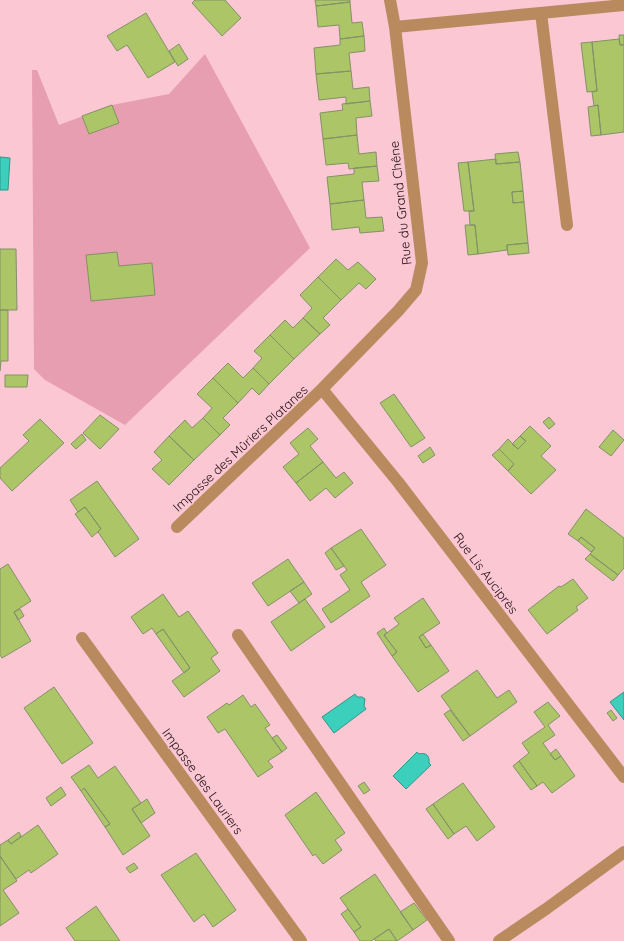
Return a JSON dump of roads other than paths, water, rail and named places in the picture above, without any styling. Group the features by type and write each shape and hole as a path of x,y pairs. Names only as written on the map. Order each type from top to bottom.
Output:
{"street":[{"name":"Rue du Grand Chêne","path":"322,389 398,311 416,290 422,263 395,27 390,0"},
{"path":"395,27 624,5"},
{"path":"541,13 567,225"},
{"name":"Impasse des Mûriers Platanes","path":"177,527 322,389"},
{"name":"Rue Lis Auciprès","path":"322,389 398,482 624,777"},
{"path":"238,635 449,941"},
{"name":"Impasse des Lauriers","path":"82,638 301,941"},
{"path":"499,941 624,852"}]}
